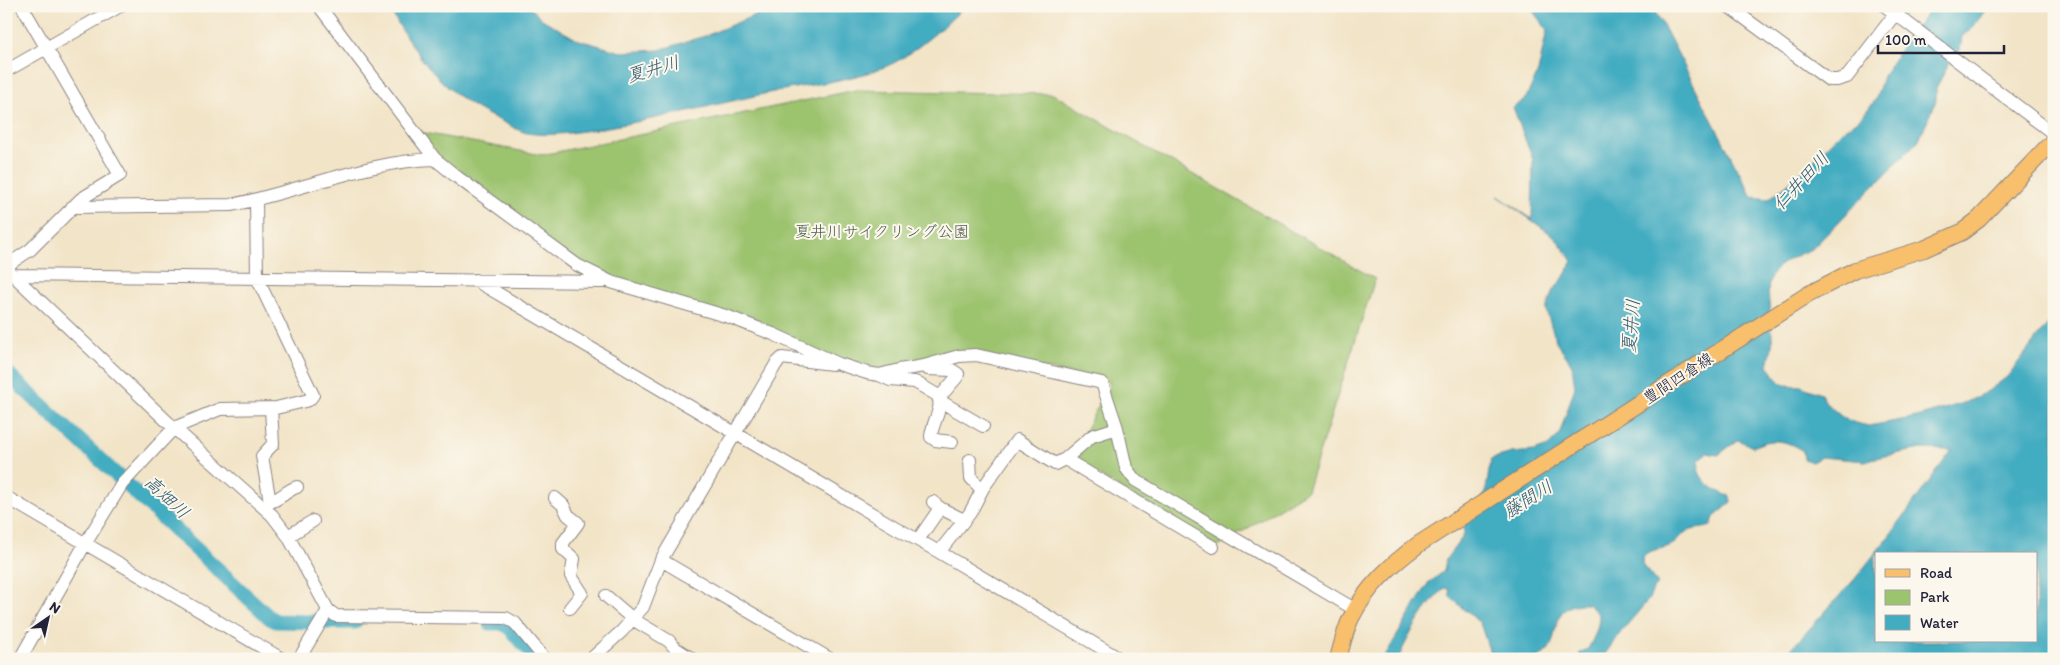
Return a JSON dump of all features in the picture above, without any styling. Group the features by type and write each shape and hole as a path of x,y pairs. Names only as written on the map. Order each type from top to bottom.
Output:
{"main road":[{"name":"豊間四倉線","path":"1338,659 1350,619 1369,590 1391,565 1446,527 1791,305 1855,270 1924,249 1962,232 1979,219 2054,140"}],"street":[{"path":"8,273 12,262 30,250 80,199 120,175 22,6"},
{"path":"6,71 120,6"},
{"path":"319,6 435,159 577,265 611,282 729,317 774,334 839,364"},
{"path":"1728,6 1829,80 1847,77 1895,14 2054,134"},
{"path":"72,207 231,205 389,164 435,159"},
{"path":"20,659 85,544 124,482 174,428 220,409 271,408 309,400 313,395 257,278 256,200"},
{"path":"8,273 611,282"},
{"path":"8,273 174,428 267,505 288,536 328,610 336,616 506,618 515,623 545,659"},
{"path":"475,280 1120,659"},
{"path":"879,375 924,366 960,356 976,355 1102,383 1117,428 1126,468 1135,480 1356,610"},
{"path":"591,659 634,620 643,607 661,560 734,433 782,358 839,364 890,380 915,382 940,400 983,426"},
{"path":"924,366 932,370 952,370 958,374 940,400 931,437 935,440 952,442"},
{"path":"267,505 262,456 273,444 271,408"},
{"path":"939,552 976,503 982,490 1017,440 1055,464 1066,459 1092,436 1117,428"},
{"path":"1066,459 1213,547"},
{"path":"970,460 970,478 982,490"},
{"path":"267,505 297,487"},
{"path":"6,497 282,659"},
{"path":"555,498 568,515 578,523 564,539 563,549 574,559 571,576 585,589 570,608"},
{"path":"918,540 937,505 964,520"},
{"path":"288,536 314,521"},
{"path":"661,560 830,659"},
{"path":"606,596 634,620 669,641 675,648 692,659"},
{"path":"299,659 328,610"}],"green space":[{"name":"夏井川サイクリング公園","path":"856,90 1053,94 1375,279 1307,491 1218,547 1065,455 1083,434 1106,393 1110,382 976,355 882,378 730,319 590,280 453,178 413,131 542,155"}],"water":[{"name":"夏井川","path":"388,6 528,6 542,19 576,39 621,52 659,50 705,36 777,6 965,6 917,48 896,62 873,71 845,79 773,92 645,120 574,132 545,134 527,133 517,129 480,110 447,87 421,58"},
{"path":"1529,6 1651,6 1661,21 1752,197 1769,199 1797,176 1841,132 1861,118 1876,99 1883,76 1911,32 1921,23 1927,13 1928,6 1988,6 1972,29 1962,36 1960,50 1950,62 1936,88 1936,100 1918,141 1812,249 1780,265 1773,274 1769,283 1768,293 1772,341 1768,365 1774,375 1784,385 1801,386 1821,394 1827,404 1842,417 1855,423 1869,426 1917,417 1967,402 1988,391 2007,377 2054,316 2054,659 1782,659 1854,580 1875,554 1875,642 2038,642 2038,552 1876,552 1952,450 1921,449 1865,461 1821,457 1812,462 1804,459 1803,451 1785,442 1766,442 1753,447 1738,440 1718,455 1707,453 1699,460 1701,476 1712,487 1730,496 1731,503 1714,517 1711,526 1688,531 1673,544 1647,553 1644,556 1642,560 1643,566 1658,584 1654,587 1649,599 1605,654 1598,654 1592,659 1577,659 1581,652 1588,649 1598,624 1599,615 1588,604 1572,606 1563,611 1558,620 1553,641 1548,650 1539,657 1492,659 1480,623 1450,597 1449,589 1445,588 1418,621 1398,659 1383,659 1428,584 1444,571 1446,559 1464,535 1464,524 1475,518 1486,489 1491,459 1512,453 1534,451 1548,446 1559,435 1575,387 1572,365 1556,341 1546,310 1553,290 1562,280 1573,261 1555,237 1498,196 1532,219 1533,160 1513,107 1525,100 1538,72 1547,30"}],"waterway":[{"name":"高畑川","path":"6,372 270,618 276,621 315,622"},
{"name":"高畑川","path":"326,622 355,622"},
{"name":"高畑川","path":"490,623 502,623 509,627 537,659"}],"water label":[{"name":"仁井田川","path":"1801,181"},
{"name":"藤間川","path":"1528,499"}]}
